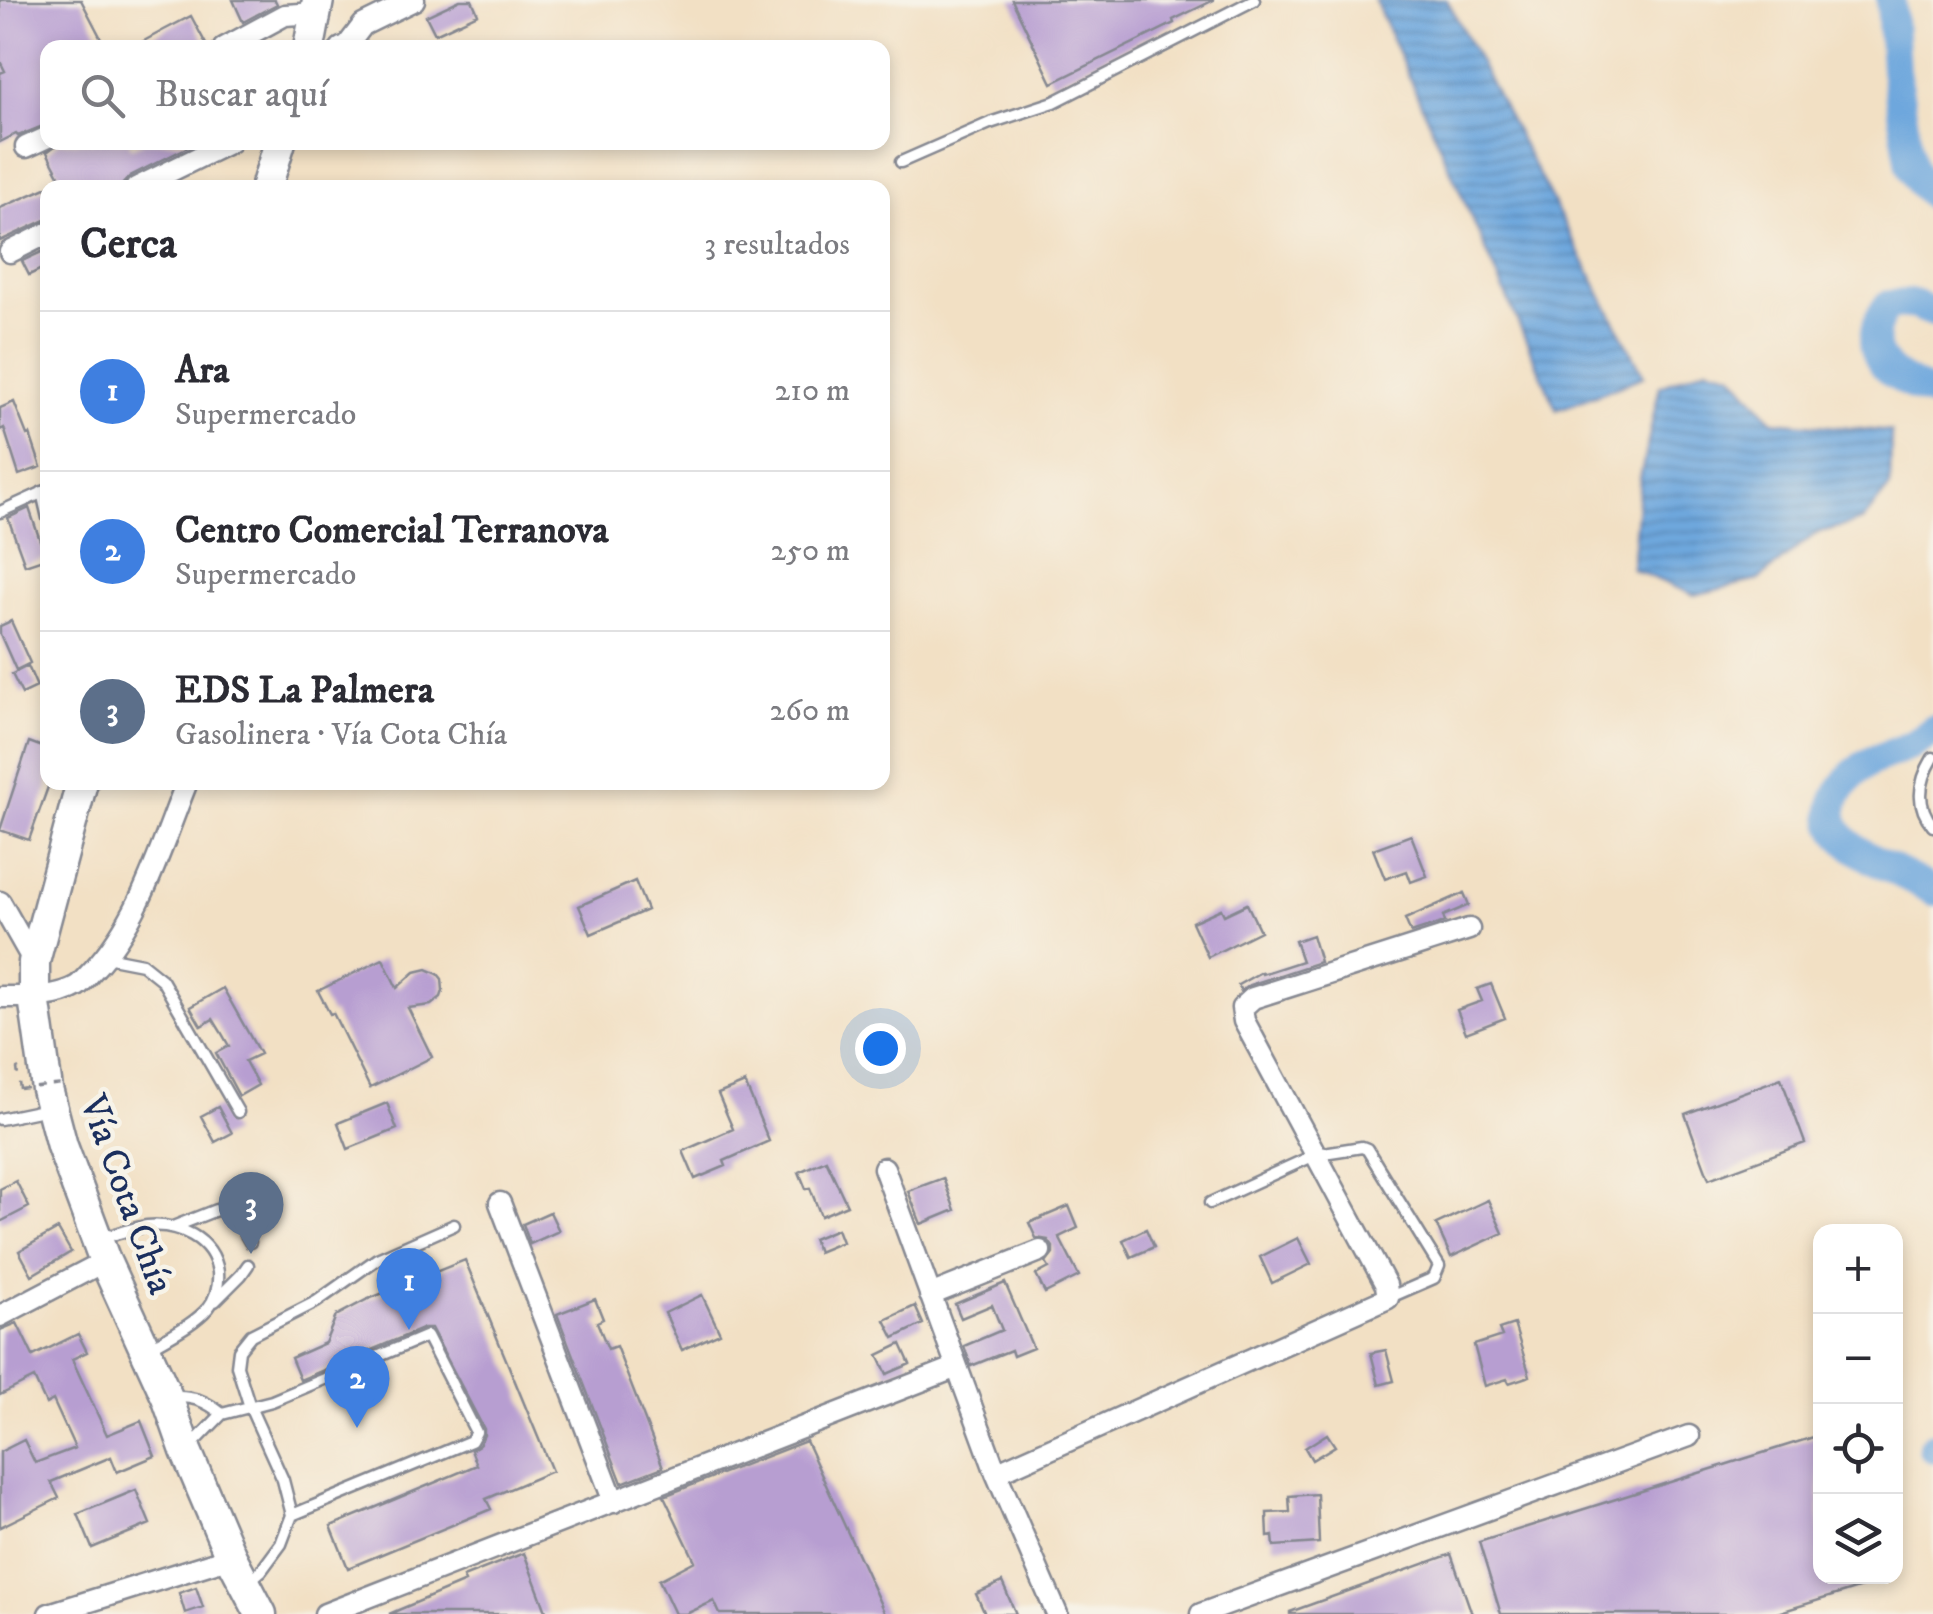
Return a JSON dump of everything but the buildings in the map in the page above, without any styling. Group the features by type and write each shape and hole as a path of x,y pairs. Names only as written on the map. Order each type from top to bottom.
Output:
{"main road":[{"path":"311,40 317,6"},
{"path":"268,180 278,150"},
{"name":"Vía Cota Chía","path":"80,790 34,962 34,997 43,1066 58,1096 62,1146 101,1251 167,1397 231,1557 261,1614"}],"street":[{"path":"352,40 363,25 414,0"},
{"path":"239,40 285,15 317,6"},
{"path":"26,147 40,141"},
{"path":"152,180 214,150"},
{"path":"10,252 40,237"},
{"path":"0,998 63,992 79,985 106,957 132,917 184,790"},
{"path":"0,902 34,962"},
{"path":"996,1473 1388,1298 1386,1284 1244,1022 1242,1008 1253,998 1469,929"},
{"path":"884,1168 996,1473 1057,1614"},
{"path":"500,1203 614,1502"},
{"path":"930,1294 1040,1250"},
{"path":"0,1316 101,1251"},
{"path":"325,1614 957,1367"},
{"path":"1201,1614 1689,1436"},
{"path":"49,1614 231,1557"}],"lane":[{"path":"900,162 990,123 1054,102 1254,0"},
{"path":"0,512 40,493"},
{"path":"1933,758 1923,782 1921,803 1923,814 1933,826"},
{"path":"106,957 142,964 162,980 238,1112"},
{"path":"0,1120 58,1096"},
{"path":"1210,1204 1317,1154 1353,1147 1366,1150 1438,1266 1434,1278 1388,1298"},
{"path":"172,1228 216,1210"},
{"path":"238,1219 250,1242"},
{"path":"246,1584 281,1544 292,1515 283,1480 250,1408 237,1366 239,1350 246,1339 316,1302 378,1259 454,1225"},
{"path":"101,1251 146,1226 172,1228 194,1236 214,1257 218,1282 211,1305"},
{"path":"146,1350 211,1305 248,1265"},
{"path":"186,1451 222,1414 272,1401 427,1336 476,1432 475,1437 292,1515"},
{"path":"167,1397 188,1396 206,1402 222,1414"}],"path":[{"path":"20,1090 58,1096"}],"water":[{"path":"1375,0 1447,0 1644,376 1557,410"},
{"path":"1707,367 1732,373 1773,421 1891,432 1890,487 1862,521 1816,533 1758,580 1694,595 1632,569 1640,479 1660,386"}],"waterway":[{"path":"1891,0 1895,70 1911,166 1933,196"},
{"path":"1933,312 1913,304 1888,305 1875,336 1876,350 1890,371 1933,394"},
{"path":"1933,730 1913,744 1857,770 1839,793 1833,811 1836,827 1847,841 1933,891"}],"place":[{"name":"EDS La Palmera","path":"251,1254"},
{"name":"Ara","path":"409,1330"},
{"name":"Centro Comercial Terranova","path":"357,1428"}]}
